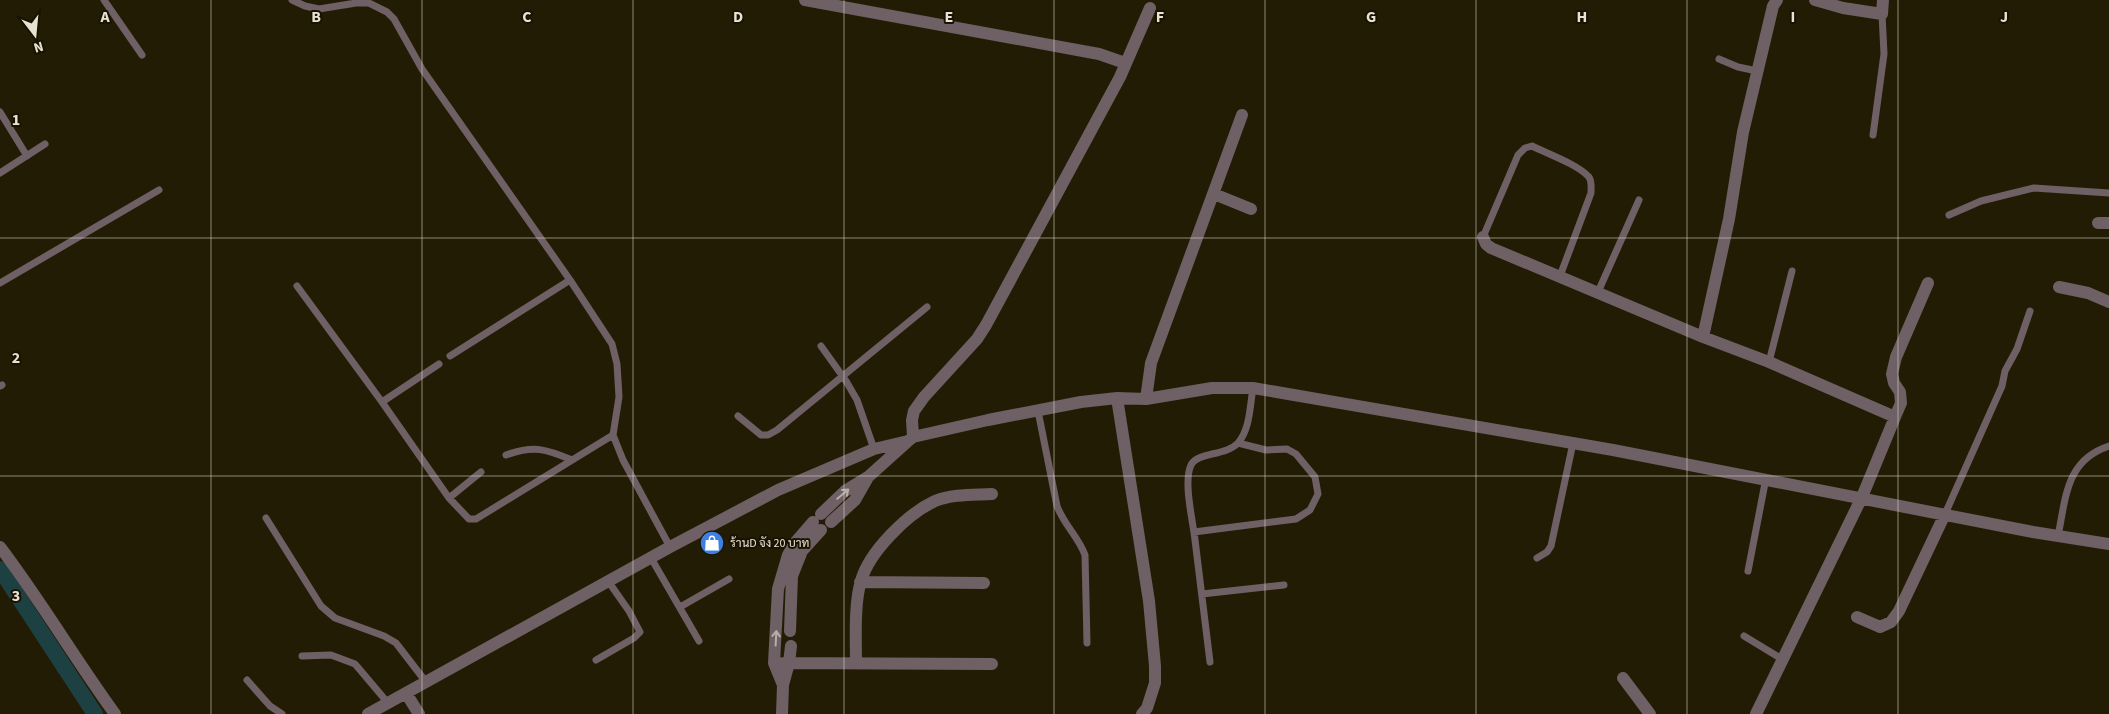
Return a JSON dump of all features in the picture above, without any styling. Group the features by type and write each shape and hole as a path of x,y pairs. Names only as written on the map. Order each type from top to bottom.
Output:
{"street":[{"path":"805,0 1099,54 1125,63"},
{"path":"1703,337 1728,219 1743,132 1773,6 1777,0"},
{"path":"1815,0 1844,8 1882,14 1883,0"},
{"path":"783,685 774,663 777,606 786,576 822,522 845,492 868,477 911,439 914,411 986,325 1120,77 1150,8"},
{"path":"1146,400 1151,363 1242,114"},
{"path":"1214,194 1251,209"},
{"path":"1483,237 1486,244 1491,248 1703,337 1769,362 1896,417"},
{"path":"1756,714 1862,497 1896,417 1901,403 1900,392 1894,383 1892,374 1896,357 1928,283"},
{"path":"2059,287 2088,293 2109,302"},
{"path":"368,714 670,547 778,490 874,449 911,439 1082,402 1117,398 1146,400 1212,388 1252,388 1573,443 1766,478 2058,536 2109,544"},
{"path":"1117,398 1148,600 1155,666 1155,683 1147,708 1142,714"},
{"path":"856,662 856,630 860,582 874,554 887,539 920,510 935,501 951,497 992,494"},
{"path":"1857,617 1880,627 1891,622 1899,611 1944,514"},
{"path":"0,547 27,583 89,678 115,714"},
{"path":"786,576 790,587 790,631"},
{"path":"860,582 984,583"},
{"path":"782,714 783,685 791,646"},
{"path":"774,663 992,664"},
{"path":"1623,678 1650,714"},
{"path":"406,693 419,714"}],"lane":[{"path":"104,0 142,55"},
{"path":"292,0 305,6 319,9 369,3 387,12 394,19 422,69 607,334 616,352 618,397 613,434 623,460 670,547"},
{"path":"1873,135 1884,54 1882,14"},
{"path":"1719,59 1738,67 1757,71"},
{"path":"0,112 27,156"},
{"path":"0,173 45,144"},
{"path":"1483,237 1518,155 1525,148 1532,146 1578,169 1592,183 1591,193 1560,276"},
{"path":"1949,215 1981,201 2034,188 2109,193"},
{"path":"0,283 159,190"},
{"path":"1598,292 1638,200"},
{"path":"1769,362 1792,271"},
{"path":"450,356 570,280"},
{"path":"297,286 449,498 467,518 476,519 613,434"},
{"path":"738,416 761,435 768,435 777,430 927,307"},
{"path":"1944,514 2002,386 2005,371 2017,349 2030,311"},
{"path":"821,346 857,400 874,449"},
{"path":"382,402 439,364"},
{"path":"1210,662 1188,472 1196,458 1228,450 1238,443 1248,418 1252,388"},
{"path":"1038,411 1057,506 1061,518 1081,544 1085,555 1087,643"},
{"path":"1194,532 1296,519 1310,510 1318,494 1315,477 1296,454 1287,449 1266,450 1238,443"},
{"path":"1537,558 1547,552 1551,546 1573,443"},
{"path":"2058,536 2071,479 2083,459 2109,446"},
{"path":"506,455 519,451 542,449 572,460"},
{"path":"449,498 481,472"},
{"path":"1748,571 1766,478"},
{"path":"266,518 321,606 334,618 384,636 396,643 426,682"},
{"path":"651,558 699,642"},
{"path":"680,607 729,579"},
{"path":"596,660 634,638 640,632 629,611 608,581"},
{"path":"1202,594 1284,584"},
{"path":"1744,636 1782,659"},
{"path":"302,656 331,655 355,664 388,703"},
{"path":"247,680 270,706 282,714"}],"waterway":[{"path":"0,569 95,714"}],"place":[{"name":"ร้านD จัง 20 บาท","path":"712,543"}]}
